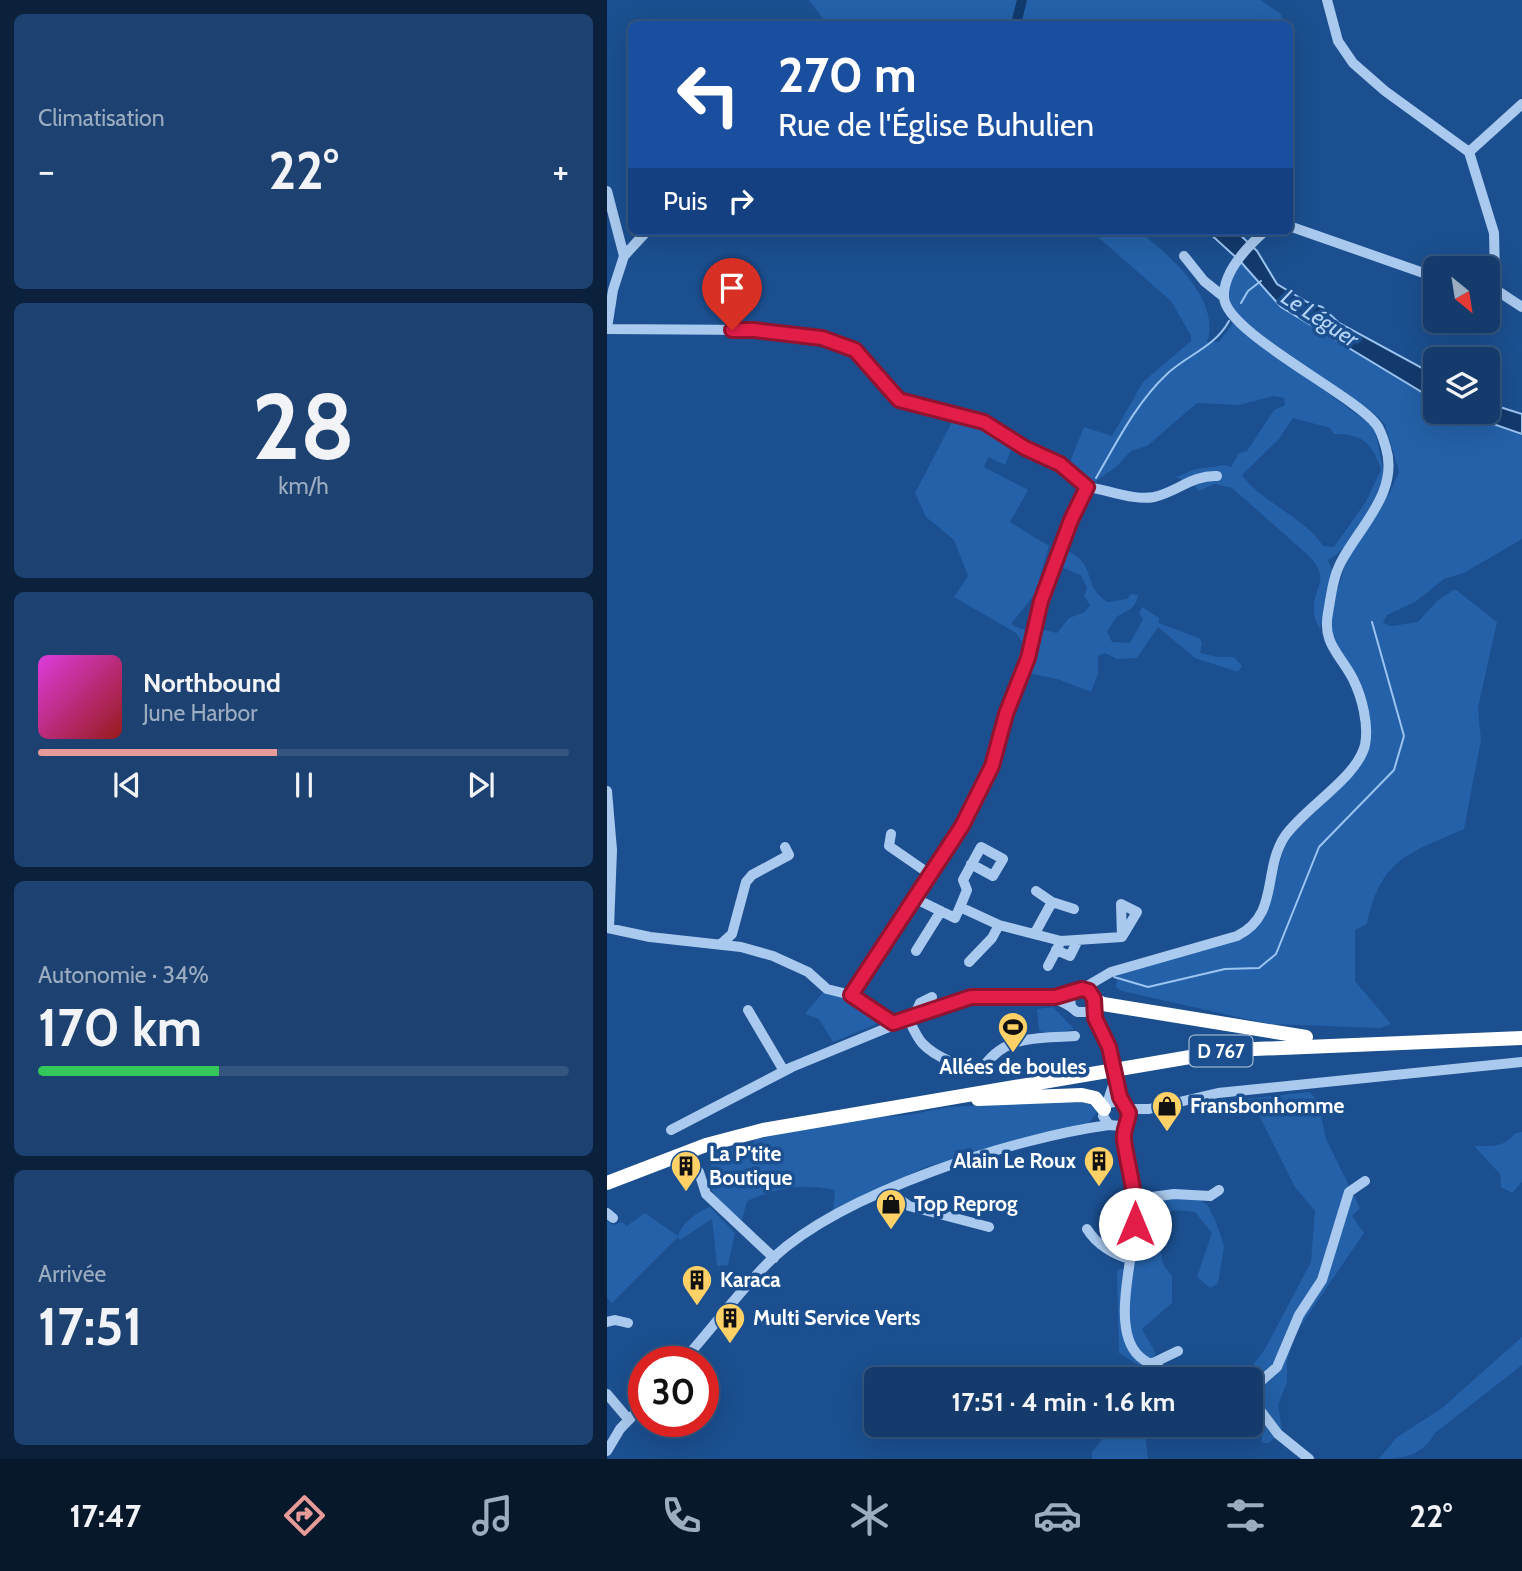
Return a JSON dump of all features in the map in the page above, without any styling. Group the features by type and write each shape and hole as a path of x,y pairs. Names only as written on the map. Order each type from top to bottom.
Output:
{"highway":[{"path":"1093,1000 1103,1004 1306,1037"},
{"name":"D 767","path":"607,1173 692,1140 775,1118 1185,1047 1306,1037 1522,1030"},
{"name":"D 767","path":"607,1183 679,1154 730,1138 1231,1050 1522,1038"},
{"name":"D 767","path":"924,1102 1082,1095 1095,1098 1107,1116"}],"street":[{"path":"1327,0 1338,41 1353,63 1385,91 1469,152 1494,233 1495,256"},
{"path":"1469,152 1522,104"},
{"path":"607,191 624,256"},
{"path":"1293,227 1423,273"},
{"path":"643,235 624,256 613,290 607,328 754,330 822,338 855,350 899,400 984,422 1025,448 1060,464 1087,487 1148,497 1166,493 1197,478 1217,476"},
{"path":"1224,297 1235,264 1260,235"},
{"path":"1071,1007 1070,996 1098,978 1237,936 1254,925 1267,904 1281,843 1305,813 1352,769 1365,744 1365,724 1354,681 1333,651 1325,626 1340,563 1387,486 1387,450 1375,422 1245,328 1231,313 1224,297 1204,282 1184,256"},
{"path":"1500,293 1522,307"},
{"path":"851,995 962,826 992,766 1006,714 1028,658 1041,601 1071,520 1087,487"},
{"path":"607,791 612,850 608,928 650,937 741,947 791,962 827,989 851,995 893,1023"},
{"path":"891,834 889,846 931,875"},
{"path":"720,945 732,934 746,882 752,875 788,855 785,847"},
{"path":"916,899 955,918 967,890 963,880 971,864"},
{"path":"1036,891 1052,902 1074,909"},
{"path":"1035,933 1052,902"},
{"path":"960,907 999,925 1035,933 1059,945 1070,956 1078,940"},
{"path":"916,951 941,911"},
{"path":"969,962 992,938 999,925"},
{"path":"1048,966 1059,945 1078,940 1122,937"},
{"path":"1098,978 1093,1000 1097,1023 1109,1047 1115,1079 1127,1107 1124,1139 1137,1199 1126,1285 1128,1341 1142,1359 1158,1367"},
{"path":"671,1130 784,1071 911,1016 971,997 1055,997 1078,990"},
{"path":"1078,990 1093,1000"},
{"path":"911,1016 920,1003 932,997"},
{"path":"1055,997 1097,1023"},
{"path":"1080,1013 1093,1000"},
{"path":"748,1010 784,1071"},
{"path":"911,1016 918,1038 929,1050 974,1068 984,1066 995,1050 1006,1045 1075,1036"},
{"path":"1107,1116 1126,1122 1149,1109 1218,1093 1522,1062"},
{"path":"1115,1079 1107,1116 1124,1139"},
{"path":"696,1346 774,1258 822,1221 888,1191 980,1156 1088,1128 1107,1116 1118,1101 1127,1107 1149,1109"},
{"path":"699,1172 706,1194 774,1258"},
{"path":"1263,1379 1277,1367 1299,1315 1322,1280 1349,1192 1365,1181"},
{"path":"1137,1199 1174,1194 1210,1196 1218,1190"},
{"path":"888,1191 909,1206 989,1227"},
{"path":"1087,1229 1092,1237 1118,1256 1130,1259"},
{"path":"607,1322 628,1322"},
{"path":"1150,1367 1178,1350"},
{"path":"607,1394 628,1419"},
{"path":"1263,1414 1278,1434 1309,1459"},
{"path":"607,1451 628,1421"}],"shaded area":[{"path":"809,0 1260,0 1281,14 1283,21 825,21"},
{"path":"1096,235 1143,235 1177,265 1200,294 1210,326 1207,342 1219,342 1233,323 1374,427 1385,477 1353,536 1328,560 1333,571 1320,629 1314,604 1319,572 1309,556 1232,488 1215,484 1198,491 1194,485 1176,477 1196,469 1226,465 1231,467 1239,453 1247,451 1274,410 1285,405 1284,398 1274,396 1239,405 1197,403 1147,446 1131,451 1116,467 1093,483 1072,466 1071,459 1084,427 1112,436 1143,382 1191,341 1191,336 1171,301","holes":["1293,418 1330,428 1334,434 1352,436 1365,442 1374,453 1381,470 1365,503 1334,547 1323,546 1305,526 1261,494 1242,475 1279,439"]},
{"path":"1240,261 1281,307 1423,393 1423,424 1493,424 1522,434 1522,539 1464,573 1444,579 1415,602 1387,615 1383,623 1391,626 1418,622 1437,601 1455,589 1497,622 1478,708 1481,740 1464,829 1427,845 1400,861 1380,885 1367,924 1355,930 1355,981 1391,1024 1380,1028 1269,1024 1122,991 1116,987 1118,974 1245,938 1265,917 1284,847 1297,828 1356,771 1369,748 1370,717 1331,636 1331,612 1347,558 1390,492 1399,472 1385,424 1240,320 1229,298"},
{"path":"953,420 989,430 1013,446 1005,465 988,457 984,467 1028,490 1010,522 1049,546 1035,594 1011,624 1021,629 1039,629 1044,605 1047,608 1042,622 1044,630 1057,633 1069,618 1085,612 1090,605 1084,596 1087,588 1081,575 1058,566 1066,550 1082,562 1094,588 1107,602 1127,599 1131,594 1138,595 1133,606 1117,617 1107,632 1112,642 1130,643 1143,619 1139,613 1142,607 1159,618 1159,623 1199,638 1202,642 1200,653 1234,657 1242,666 1238,672 1195,658 1158,627 1137,658 1117,659 1105,653 1098,656 1098,674 1091,692 1057,679 1028,673 1023,685 1007,691 1023,643 1016,633 954,597 968,576 954,540 926,517 915,493"},
{"path":"823,992 852,1000 878,1017 879,1023 833,1042 819,1019 805,1014"},
{"path":"1053,1007 1074,1029 1052,1034 1039,1031 1037,1009"},
{"path":"1310,1092 1318,1102 1326,1139 1360,1208 1352,1216 1364,1233 1295,1334 1287,1361 1287,1382 1278,1405 1282,1429 1269,1443 1262,1443 1263,1367 1251,1367 1265,1349 1311,1262 1315,1211 1295,1187 1258,1113 1258,1106 1228,1108 1227,1101"},
{"path":"1092,1103 1099,1110 1087,1125 925,1167 833,1213 835,1190 801,1187 780,1190 747,1201 742,1220 717,1199 710,1184 709,1175 715,1152 754,1143 755,1139 866,1118 909,1115 949,1107"},
{"path":"1522,1132 1522,1182 1512,1193 1501,1187 1500,1174 1474,1146 1502,1144 1515,1133"},
{"path":"1174,1197 1197,1199 1207,1204 1224,1246 1218,1284 1210,1288 1197,1277 1212,1233 1195,1212 1175,1210 1161,1215 1156,1225 1163,1264 1172,1276 1172,1303 1142,1329 1156,1354 1141,1367 1119,1353 1117,1273 1119,1269 1132,1269 1143,1201"},
{"path":"710,1207 735,1233 728,1265 717,1266 712,1219 680,1240 678,1237 612,1303 607,1298 607,1220 613,1225 622,1222 627,1226 645,1213 678,1236 691,1218"},
{"path":"1522,1337 1522,1365 1435,1433 1418,1451 1404,1457 1379,1459 1396,1438 1442,1408"},
{"path":"1145,1437 1148,1459 1092,1459 1092,1452 1103,1439"}],"water":[{"path":"1211,235 1240,235 1257,251 1277,284 1307,302 1322,307 1339,323 1423,368 1423,393 1281,307 1240,261"},
{"path":"1500,407 1522,414 1522,434 1493,424 1500,424"}],"waterway":[{"name":"Le Léguer","path":"1017,21 1022,0"},
{"path":"1241,303 1248,291 1261,281"},
{"path":"1096,478 1128,423 1156,385 1175,367 1216,338 1229,321"},
{"path":"1114,977 1148,987 1225,969 1259,968 1276,954 1319,847 1394,770 1404,736 1372,622"}],"place":[{"name":"Allées de boules","path":"1013,1054"},
{"name":"Fransbonhomme","path":"1167,1133"},
{"name":"Alain Le Roux","path":"1099,1188"},
{"name":"La P'tite Boutique","path":"686,1193"},
{"name":"Top Reprog","path":"891,1231"},
{"name":"Karaca","path":"697,1307"},
{"name":"Multi Service Verts","path":"730,1345"}],"route":[{"path":"732,330 822,338 855,350 899,400 978,419 1025,448 1060,464 1087,487 1071,520 1041,601 1028,658 1006,714 992,766 962,826 851,995 893,1023 971,997 1055,997 1078,989 1089,991 1094,999 1095,1018 1109,1047 1120,1097 1129,1113 1124,1124 1124,1139 1137,1199 1135,1224"}]}
